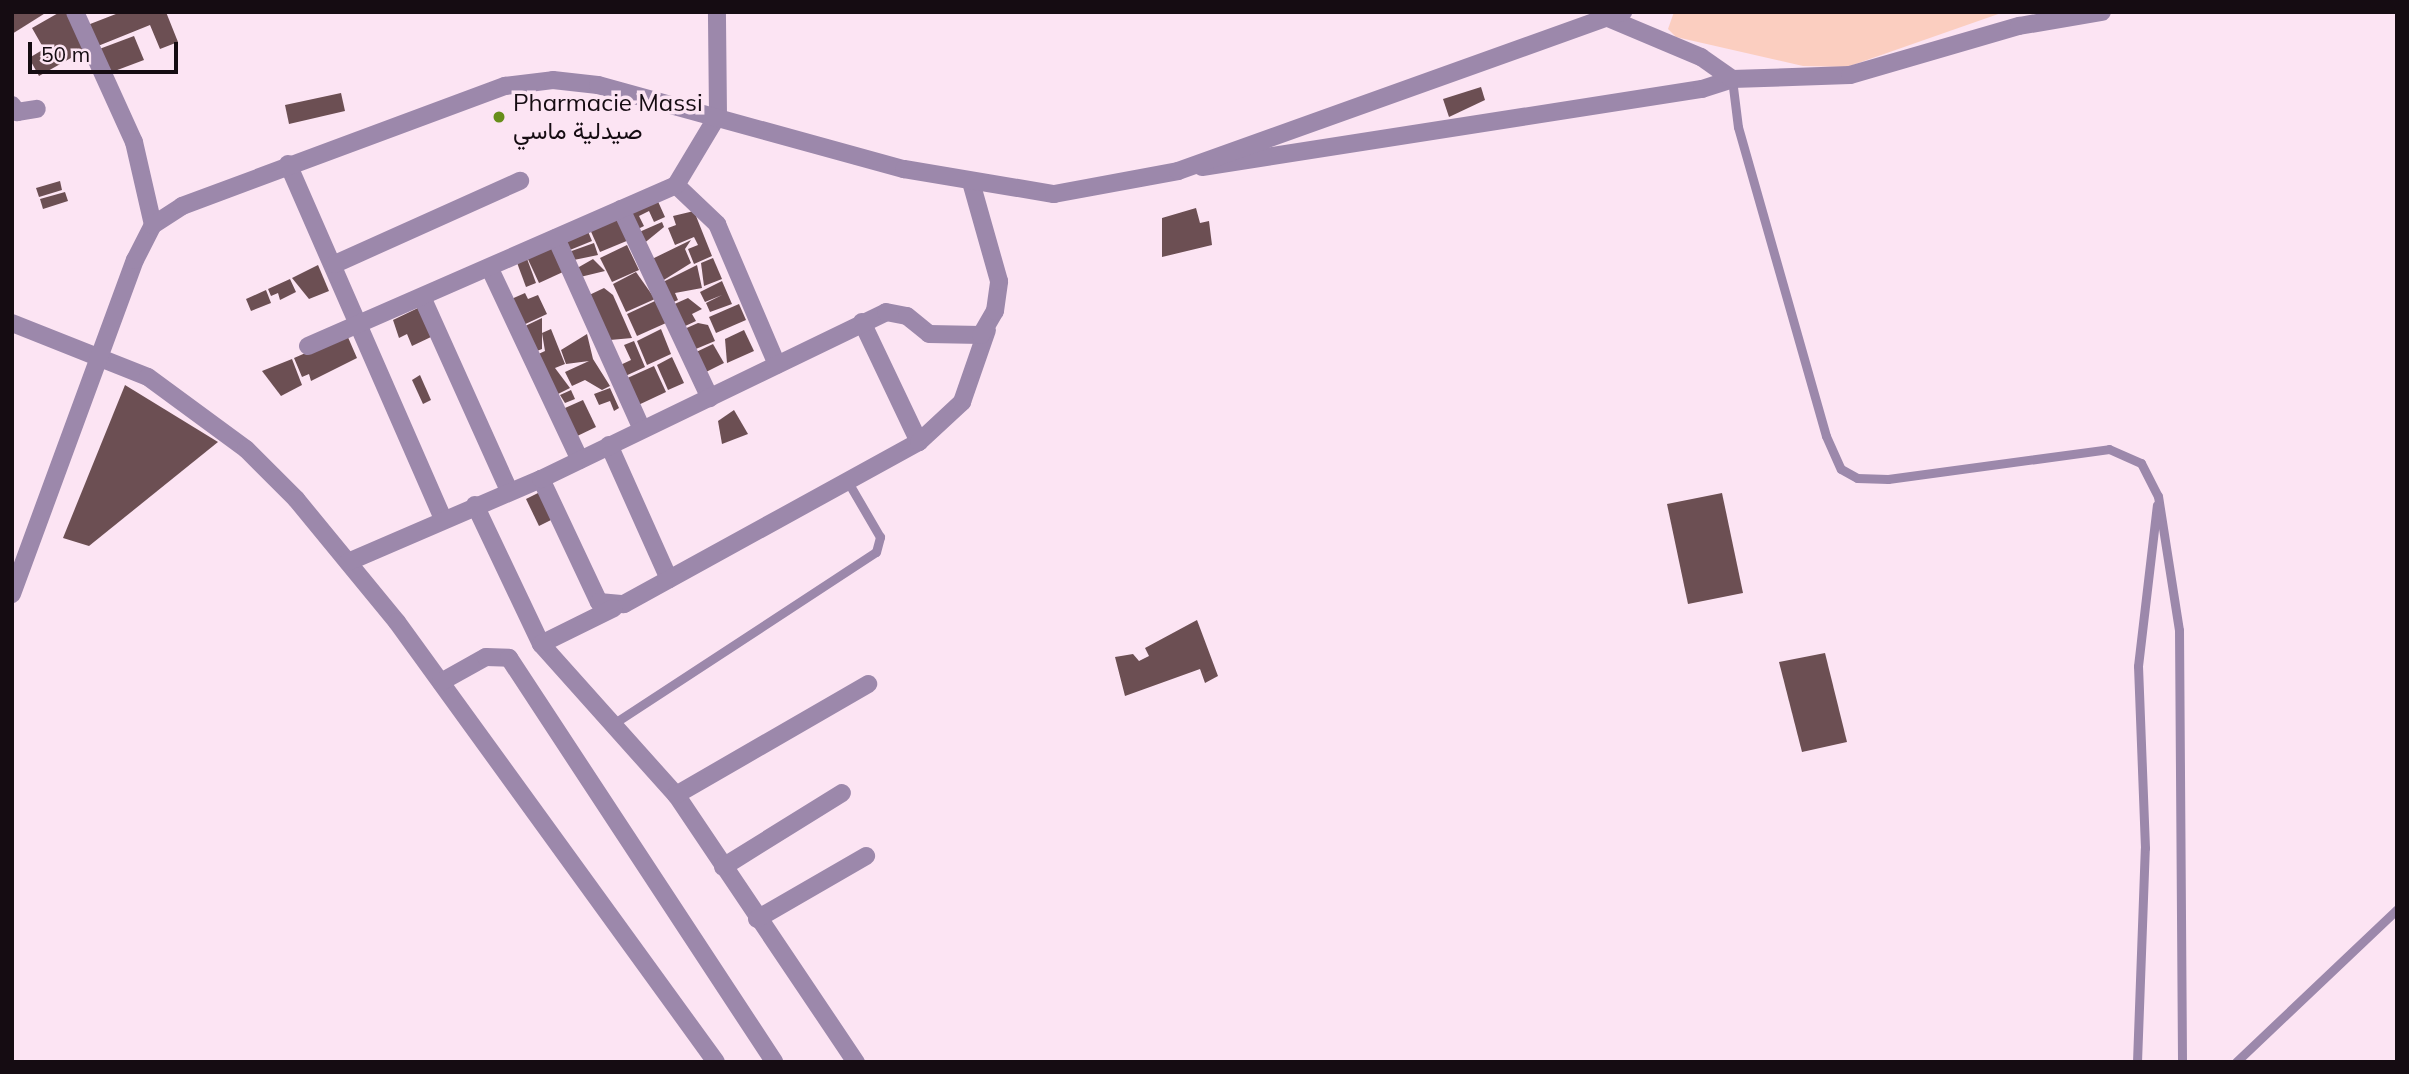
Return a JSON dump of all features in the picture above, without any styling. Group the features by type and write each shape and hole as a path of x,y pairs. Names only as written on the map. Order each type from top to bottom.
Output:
{"street":[{"path":"12,594 18,568 153,225 134,142 75,12"},
{"path":"308,346 491,269 676,185 718,114 717,12"},
{"path":"153,225 183,206 288,164 533,80 584,83 718,114 971,182 1054,194 1178,171 1702,89 1732,79 1850,75 2019,26 2102,12"},
{"path":"1178,171 1616,15 1701,57 1732,79"},
{"path":"14,111 37,109"},
{"path":"288,164 335,264 357,326 443,519"},
{"path":"335,264 520,181"},
{"path":"541,644 669,579 919,442 962,402 999,299 997,261 971,182"},
{"path":"676,185 717,224 776,365"},
{"path":"621,209 710,398"},
{"path":"556,238 642,429"},
{"path":"491,269 580,460"},
{"path":"422,297 509,491"},
{"path":"348,562 475,505 541,479 862,322 898,312 929,334 971,338 987,330"},
{"path":"862,322 919,442"},
{"path":"12,323 99,362 148,377 246,449 348,562 440,682 716,1062"},
{"path":"609,445 669,579"},
{"path":"541,479 599,602 614,608"},
{"path":"475,505 541,644 676,795 757,919 856,1062"},
{"path":"440,682 486,657 509,658 774,1062"},
{"path":"676,795 867,684"},
{"path":"723,867 842,793"},
{"path":"757,919 866,856"}],"lane":[{"path":"1732,79 1738,127 1826,436 1841,469 1857,478 1888,479 2017,456 2109,449 2141,464 2158,496 2179,630 2182,1062"},
{"path":"613,724 876,552 880,537 848,482"},
{"path":"2137,1062 2145,858 2138,666 2158,496"},
{"path":"2236,1062 2397,909"}],"shaded area":[{"path":"1674,12 2004,12 1847,67 1803,66 1676,37 1668,29"}],"building":[{"path":"12,12 47,12 12,34"},
{"path":"60,12 69,12 85,50 39,76 29,58 44,49 32,28"},
{"path":"121,12 166,12 178,42 160,49 150,25 93,48 85,26"},
{"path":"134,36 144,60 104,75 94,51"},
{"path":"1481,87 1485,100 1449,117 1443,99"},
{"path":"341,93 345,111 289,124 285,105"},
{"path":"60,181 62,190 39,197 36,188"},
{"path":"65,192 68,201 43,209 40,199"},
{"path":"656,197 665,217 654,222 649,211 639,216 644,226 634,231 625,211"},
{"path":"1196,208 1200,223 1209,221 1212,245 1162,257 1162,218"},
{"path":"694,211 712,256 694,264 688,249 698,245 694,237 675,245 668,228 676,225 673,216"},
{"path":"618,215 629,240 600,252 589,227"},
{"path":"662,222 664,227 642,245 637,233"},
{"path":"587,229 592,241 565,252 560,240"},
{"path":"691,240 685,249 691,263 659,283 650,260"},
{"path":"594,243 598,255 569,261 566,253"},
{"path":"550,244 563,272 539,283 526,255"},
{"path":"627,245 639,270 612,282 600,258"},
{"path":"526,256 536,283 526,287 516,260"},
{"path":"713,258 722,279 704,286 701,263"},
{"path":"593,259 605,271 576,278 572,271"},
{"path":"318,265 329,291 309,299 292,278"},
{"path":"697,265 702,288 675,293 678,300 669,304 659,284"},
{"path":"636,272 655,299 626,312 613,284"},
{"path":"290,279 296,292 280,300 278,293 271,296 268,289"},
{"path":"722,281 732,304 710,312 706,303 722,295 705,302 700,292"},
{"path":"604,288 613,295 632,338 610,340 585,297"},
{"path":"266,290 271,303 251,311 246,299"},
{"path":"525,293 528,299 538,295 547,314 519,327 507,301"},
{"path":"688,298 702,309 692,314 696,321 681,328 670,306"},
{"path":"655,301 666,323 637,336 627,314"},
{"path":"739,304 746,320 716,333 709,317"},
{"path":"418,308 431,337 412,346 407,334 399,338 393,320"},
{"path":"542,318 542,349 532,353 521,328"},
{"path":"698,323 708,325 715,341 691,351 682,330"},
{"path":"551,329 565,364 555,368 570,388 558,394 534,356 545,351 542,333"},
{"path":"661,329 671,354 647,365 637,341"},
{"path":"744,330 754,351 727,363 725,339"},
{"path":"587,334 593,359 610,386 602,390 585,380 572,386 565,372 589,361 566,364 561,350"},
{"path":"347,335 357,358 311,381 309,374 302,377 294,358"},
{"path":"634,341 645,367 621,378 616,367 631,360 624,345"},
{"path":"713,344 724,363 702,374 692,354"},
{"path":"672,357 684,383 668,390 657,365"},
{"path":"292,359 302,385 281,396 262,371"},
{"path":"654,366 666,392 634,407 623,380"},
{"path":"420,375 431,400 423,404 412,380"},
{"path":"125,385 218,442 89,546 63,538"},
{"path":"610,388 619,408 614,411 610,401 599,405 594,394"},
{"path":"571,390 575,399 565,403 560,395"},
{"path":"583,400 596,427 571,439 565,408"},
{"path":"734,410 748,434 722,444 718,421"},
{"path":"540,492 553,519 539,526 526,499"},
{"path":"1722,493 1743,593 1688,604 1667,504"},
{"path":"1197,620 1218,676 1205,683 1200,669 1125,696 1115,657 1133,654 1139,661 1149,656 1145,648"},
{"path":"1825,653 1847,742 1802,752 1779,662"}],"place":[{"name":"Pharmacie Massi صيدلية ماسي","path":"499,117"}]}
